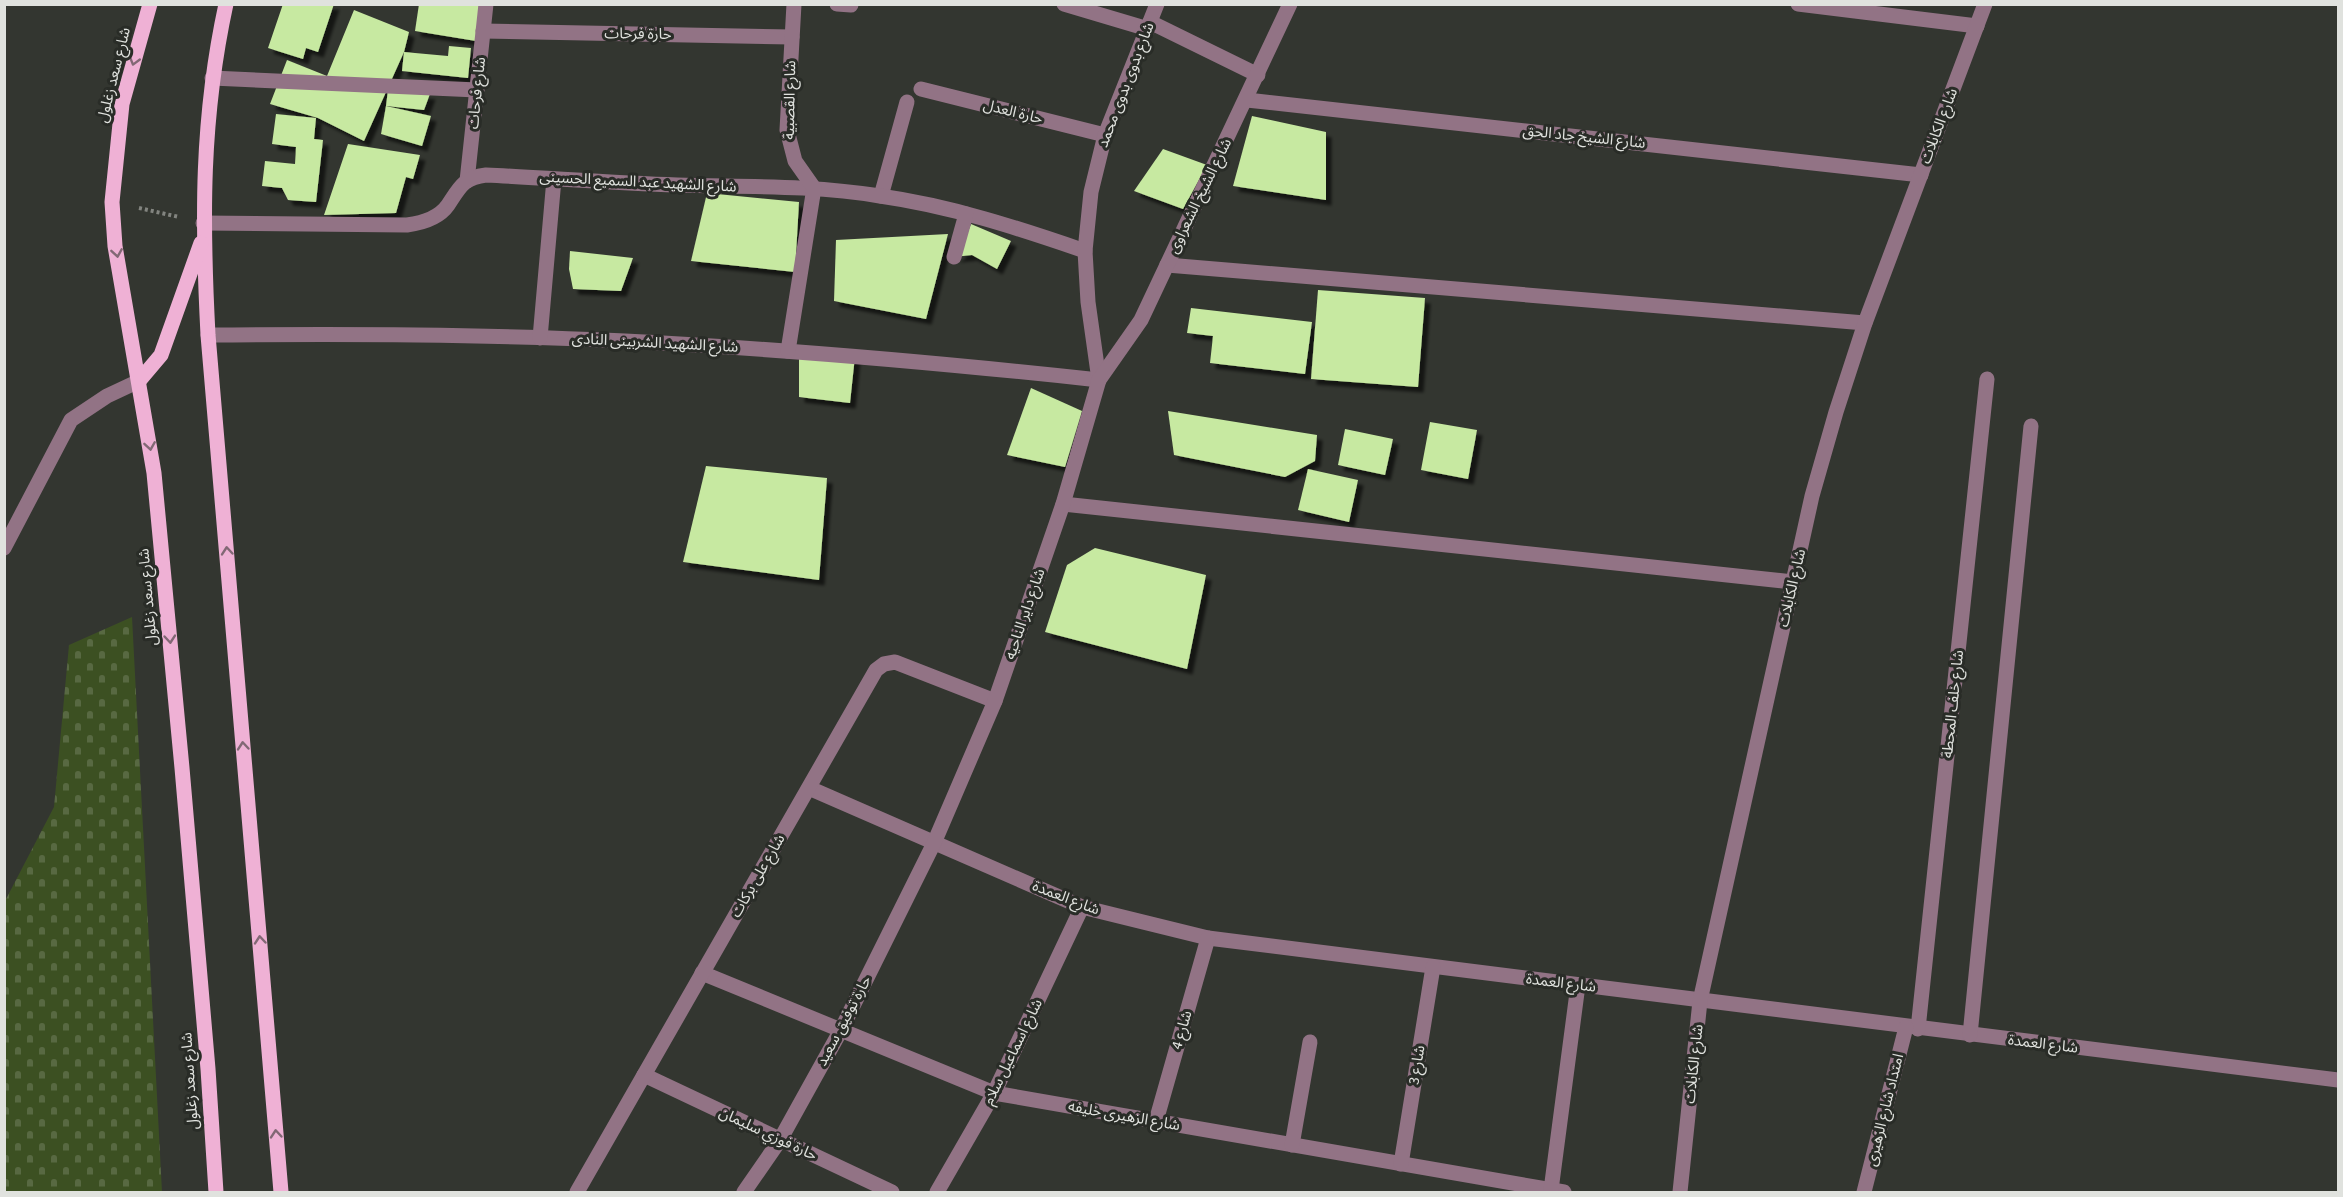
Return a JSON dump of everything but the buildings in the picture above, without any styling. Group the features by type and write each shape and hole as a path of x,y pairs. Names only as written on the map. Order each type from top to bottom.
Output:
{"main road":[{"name":"شارع سعد زغلول","path":"150,4 122,105 112,202 115,246 154,473 208,1069 216,1192"},
{"path":"226,4 212,78 205,150 203,230 208,335 281,1192"},
{"path":"139,381 161,355 203,230"}],"street":[{"name":"شارع فرحات","path":"467,181 486,4"},
{"name":"شارع القصبية","path":"794,4 787,130 789,146 795,161 814,188"},
{"path":"837,4 852,5"},
{"path":"1064,4 1149,26 1258,75"},
{"name":"شارع بدوى بدوى محمد","path":"1099,380 1088,302 1085,251 1091,192 1105,135 1157,4"},
{"name":"شارع الشيخ الشعراوى","path":"1099,380 1141,320 1290,4"},
{"path":"1798,4 1977,26"},
{"name":"شارع الكابلات","path":"1680,1192 1700,1001 1815,486 1865,323 1986,4"},
{"name":"حارة فرحات","path":"483,31 792,37"},
{"path":"212,78 477,90"},
{"name":"حارة العدل","path":"921,89 1105,135"},
{"name":"شارع الشيخ جاد الحق","path":"1246,100 1921,175"},
{"path":"881,196 907,102"},
{"name":"شارع الشهيد عبد السميع الحسينى","path":"467,181 486,175 616,183 814,188 881,196 966,214 1019,228 1085,251"},
{"path":"540,338 554,179"},
{"path":"203,230 420,223 442,211 459,187 467,181"},
{"path":"788,351 814,188"},
{"path":"954,257 966,214"},
{"path":"1167,265 1865,323"},
{"name":"شارع الشهيد الشربينى النادى","path":"208,335 540,338 788,351 950,364 1099,380"},
{"name":"شارع خلف المحطة","path":"1912,1028 1988,379"},
{"name":"شارع داير الناحيه","path":"934,843 995,701 1063,504 1099,380"},
{"path":"4,548 71,420 107,396 139,381"},
{"path":"1971,1035 2031,426"},
{"path":"1063,504 1793,582"},
{"name":"شارع على بركات","path":"576,1192 876,670 889,662 900,664 995,701"},
{"name":"شارع العمدة","path":"809,788 1082,908 1208,938 2338,1080"},
{"name":"حارة توفيق سعيد","path":"744,1192 780,1140 841,1030 934,843"},
{"name":"شارع اسماعيل سلام","path":"937,1192 994,1093 1082,908"},
{"name":"شارع 4","path":"1156,1121 1208,938"},
{"name":"شارع 3","path":"1401,1164 1433,967"},
{"name":"شارع الزهيرى خليفه","path":"702,973 994,1093 1557,1191"},
{"path":"1557,1191 1578,985"},
{"name":"امتداد شارع الزهيرى","path":"1864,1192 1912,1028"},
{"path":"1292,1145 1310,1042"},
{"name":"حارة فوزي سليمان","path":"644,1075 892,1192"}],"path":[{"path":"112,202 203,230"}],"green space":[{"path":"132,617 162,1192 5,1192 5,901 54,807 69,645"}]}
